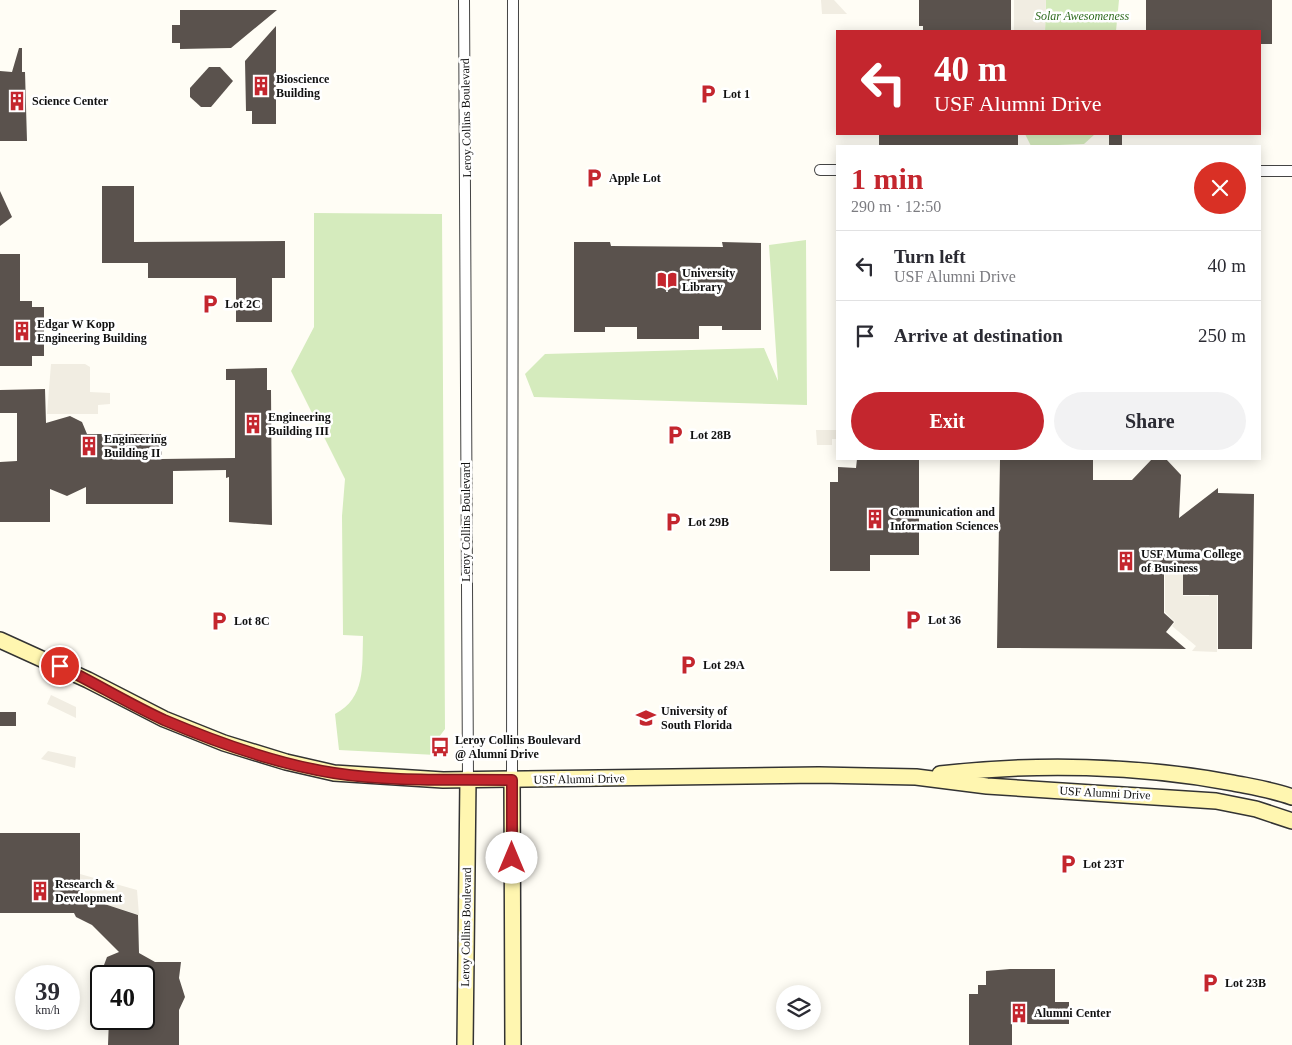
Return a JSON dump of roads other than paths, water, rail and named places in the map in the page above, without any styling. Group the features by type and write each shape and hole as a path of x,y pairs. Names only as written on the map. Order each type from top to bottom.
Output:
{"street":[{"name":"Leroy Collins Boulevard","path":"464,0 468,779 465,1045"},
{"path":"513,0 513,1045"},
{"path":"820,170 836,170"},
{"path":"1261,171 1292,171"},
{"name":"USF Alumni Drive","path":"0,640 88,680 164,720 224,744 286,762 334,773 512,780 819,775 916,777 988,786 1216,801 1256,809 1292,820"},
{"name":"USF Alumni Drive","path":"916,777 984,769 1105,769 1216,780 1273,791 1292,797"}],"place":[{"name":"Bioscience Building","path":"261,86"},
{"name":"Lot 1","path":"708,94"},
{"name":"Science Center","path":"17,101"},
{"name":"Apple Lot","path":"594,178"},
{"name":"University Library","path":"667,280"},
{"name":"Lot 2C","path":"210,304"},
{"name":"Edgar W Kopp Engineering Building","path":"22,331"},
{"name":"Engineering Building III","path":"253,424"},
{"name":"Lot 28B","path":"675,435"},
{"name":"Engineering Building II","path":"89,446"},
{"name":"Communication and Information Sciences","path":"875,519"},
{"name":"Lot 29B","path":"673,522"},
{"name":"USF Muma College of Business","path":"1126,561"},
{"name":"Lot 36","path":"913,620"},
{"name":"Lot 8C","path":"219,621"},
{"name":"Lot 29A","path":"688,665"},
{"name":"University of South Florida","path":"646,718"},
{"name":"Leroy Collins Boulevard @ Alumni Drive","path":"440,747"},
{"name":"Lot 23T","path":"1068,864"},
{"name":"Research & Development","path":"40,891"},
{"name":"Lot 23B","path":"1210,983"},
{"name":"Alumni Center","path":"1019,1013"}],"park label":[{"name":"Solar Awesomeness","path":"1082,16"}]}
